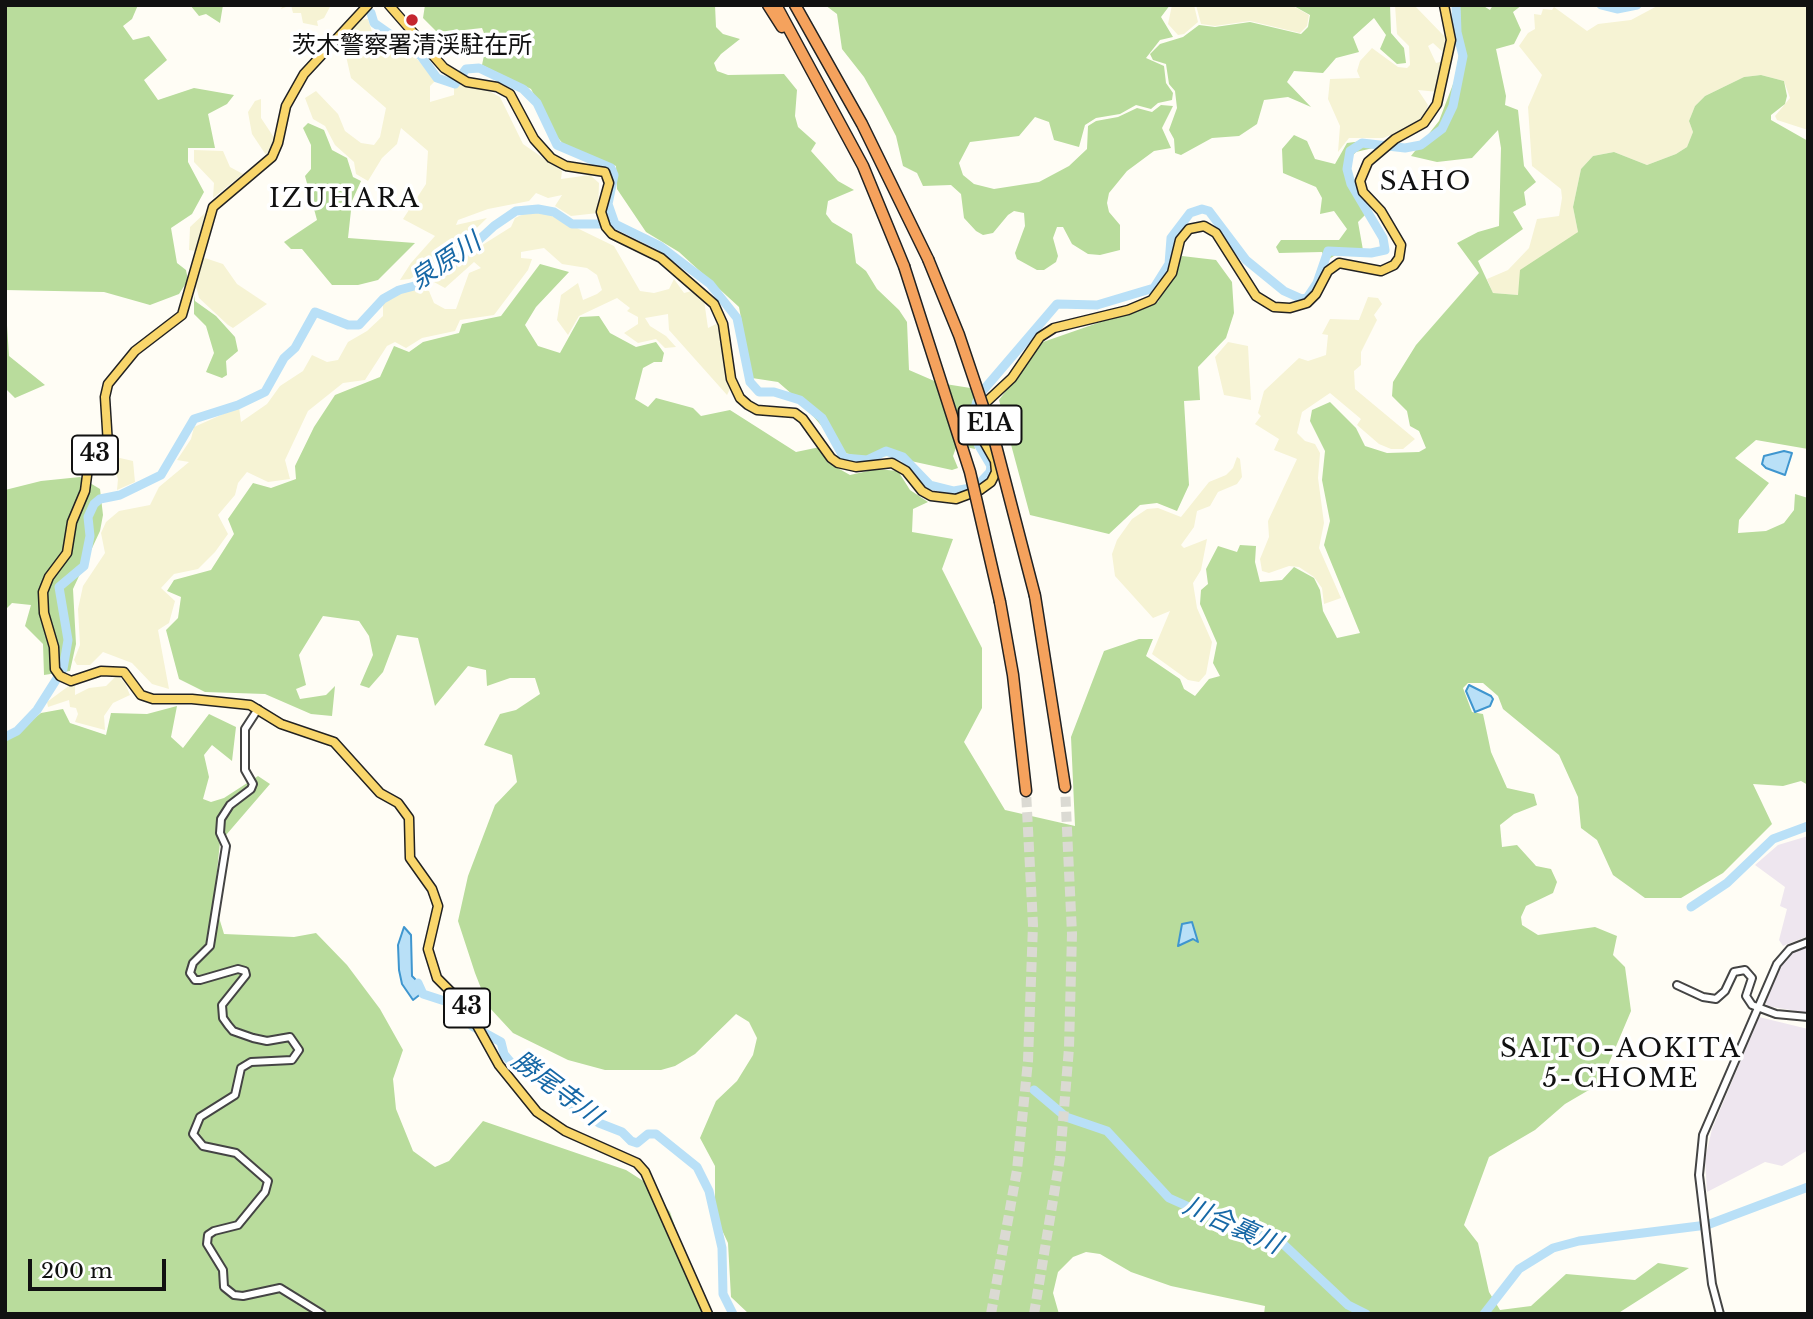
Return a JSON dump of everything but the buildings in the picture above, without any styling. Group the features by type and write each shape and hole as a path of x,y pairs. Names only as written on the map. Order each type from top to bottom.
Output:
{"highway":[{"path":"768,5 863,166"},
{"name":"E1A","path":"776,5 863,166 904,266 954,416 1000,602 1013,675 1026,791"},
{"name":"E1A","path":"794,5 862,124 928,259 959,335 1011,494 1035,596 1065,787"}],"main road":[{"name":"43","path":"368,5 304,74 286,106 278,144 272,157 213,207 182,315 135,351 108,384 105,397 108,445 103,452 89,460 85,491 72,522 67,553 49,577 43,592 45,621 54,647 55,669 66,680 75,681 101,671 117,671 128,677 145,698 244,703 281,724 334,742 380,793 404,810 409,818 410,858 432,889 438,906 428,949 436,978 468,1009 499,1065 537,1112 553,1125 622,1155 645,1171 708,1314"},
{"path":"389,5 432,56 459,78 497,87 510,94 534,139 557,163 605,173 609,183 601,212 605,224 612,234 661,258 714,304 723,324 731,379 740,398 748,405 757,410 795,413 815,432 831,458 838,463 856,467 892,463 906,471 922,491 931,496 956,499 980,490 991,482 996,472 995,461 980,437 978,424 982,407 1012,378 1040,337 1054,328 1128,310 1152,300 1172,273 1180,240 1189,229 1204,226 1216,233 1256,296 1274,307 1290,308 1307,303 1316,294 1328,271 1339,263 1381,271 1395,265 1401,245 1381,211 1363,192 1360,181 1362,171 1380,152 1424,123 1437,104 1451,40 1444,5"}],"street":[{"path":"258,709 245,729 245,770 253,783 246,794 230,805 221,818 220,833 226,846 210,946 193,963 190,973 195,980 200,980 238,969 245,971 246,975 222,1005 223,1018 233,1031 253,1038 267,1041 289,1037 299,1050 292,1059 251,1062 241,1068 235,1095 200,1117 193,1134 203,1146 236,1153 268,1181 265,1192 238,1225 215,1230 208,1236 207,1244 223,1270 224,1287 234,1295 243,1296 280,1288 322,1314"},
{"path":"1720,1314 1699,1175 1703,1135 1757,1007 1781,958 1796,945 1808,942"},
{"path":"1676,985 1703,998 1716,999 1725,991 1734,972 1745,970 1752,978 1747,999 1757,1007 1776,1014 1808,1017"}],"shaded area":[{"path":"291,5 331,5 324,18 317,21 318,26 303,23 301,13 293,13"},
{"path":"1172,5 1194,5 1198,22 1184,34 1178,35 1168,24"},
{"path":"1196,5 1291,5 1309,15 1307,26 1300,33 1250,21 1215,26 1201,24"},
{"path":"1395,5 1414,5 1446,38 1445,54 1433,43 1428,46 1436,63 1444,61 1438,92 1418,90 1428,105 1424,118 1414,126 1383,138 1349,138 1338,152 1340,126 1328,99 1330,79 1360,78 1357,71 1360,61 1372,48 1398,67 1407,68 1410,65 1409,46 1397,34"},
{"path":"1659,5 1808,5 1808,130 1777,120 1775,116 1790,98 1784,81 1761,75 1744,77 1705,96 1695,106 1689,121 1693,132 1687,147 1676,154 1647,165 1614,152 1593,156 1581,169 1573,207 1578,232 1518,295 1493,293 1487,279 1508,270 1529,248 1537,219 1559,216 1562,198 1561,189 1532,166 1528,107 1542,75 1519,46 1528,33 1535,29 1534,14 1541,15 1543,9 1552,10 1554,7 1587,31 1598,24 1631,20"},
{"path":"368,19 372,32 387,43 393,39 408,49 436,80 430,86 430,102 454,95 454,88 462,84 487,90 500,97 523,144 562,171 561,179 590,175 599,183 598,213 571,216 555,206 562,195 548,198 536,193 529,201 488,209 458,220 456,225 487,218 452,252 410,279 400,280 435,236 403,219 426,184 428,151 401,128 397,144 382,158 368,181 356,174 354,162 335,145 325,126 313,119 305,98 316,91 338,114 345,131 361,143 374,145 380,137 386,108 351,78 344,47 348,46 348,31 360,20"},
{"path":"261,99 261,118 275,139 266,155 252,134 248,112 255,101"},
{"path":"194,150 223,151 230,167 243,174 213,198 214,183 194,162"},
{"path":"528,212 546,213 614,246 640,291 654,293 669,289 674,279 684,293 692,291 704,300 708,328 718,323 724,366 731,387 727,395 669,330 668,314 645,318 650,326 666,336 676,347 665,348 656,339 638,343 624,333 638,324 638,317 627,311 630,308 617,298 579,316 568,335 557,320 561,295 578,283 583,300 597,294 602,290 597,275 587,268 562,264 544,248 521,252 521,258 532,259 528,270 494,315 460,320 455,331 422,338 406,348 395,342 387,346 365,380 343,383 308,411 285,460 290,479 268,482 247,472 238,483 235,495 218,515 228,534 215,552 198,569 174,574 161,588 175,601 169,623 158,630 169,689 152,684 132,663 103,652 90,665 77,665 74,660 80,645 78,609 83,586 105,553 101,533 106,522 119,511 150,505 159,487 189,462 177,460 191,439 194,427 239,407 241,422 267,404 280,386 303,371 312,355 327,362 338,360 348,342 367,331 383,316 383,304 395,294 413,289 429,291 434,303 445,309 456,309 469,273 481,268 474,262 445,288 434,282 450,273 460,259 511,227 515,218"},
{"path":"205,213 196,251 189,250 190,227"},
{"path":"202,257 223,264 237,284 267,304 233,328 228,325 199,298 196,286"},
{"path":"1368,297 1378,298 1382,304 1374,315 1377,320 1361,352 1361,365 1354,371 1355,389 1415,439 1403,449 1391,449 1379,444 1357,425 1361,419 1330,393 1302,412 1297,433 1305,441 1315,444 1320,453 1318,478 1324,523 1319,548 1341,598 1324,604 1322,588 1314,577 1299,567 1289,566 1269,573 1262,571 1260,559 1269,537 1268,521 1297,459 1274,450 1279,439 1255,424 1261,416 1258,413 1264,391 1299,358 1308,361 1326,355 1328,335 1322,334 1330,319 1359,320"},
{"path":"1228,342 1248,346 1251,400 1224,395 1215,357"},
{"path":"1237,457 1240,459 1242,477 1237,484 1218,492 1210,506 1197,511 1194,527 1181,545 1184,548 1207,539 1201,570 1193,583 1197,608 1212,642 1206,674 1199,682 1188,680 1152,654 1170,611 1153,618 1115,576 1112,554 1117,540 1132,519 1147,509 1158,508 1181,517 1209,482 1226,475 1233,468"},
{"path":"120,458 133,461 135,482 117,490 118,479 112,461"},
{"path":"117,675 125,683 130,695 113,703 104,716 105,730 75,722 78,714 76,708 70,707 69,700 48,707 47,702 70,685 75,686 75,695 89,688 106,686"},
{"path":"1808,836 1808,936 1783,946 1779,940 1787,909 1780,906 1785,887 1755,865 1778,845"},
{"path":"1808,947 1808,1013 1767,1006 1765,1001 1782,961 1789,954"},
{"path":"1759,1017 1808,1029 1808,1150 1782,1166 1765,1162 1707,1192 1705,1159 1712,1129"}],"green space":[{"path":"5,5 138,5 132,19 123,26 133,40 149,36 167,60 144,80 158,100 194,88 234,95 227,104 208,114 215,148 188,148 188,162 204,192 192,214 171,228 177,263 186,270 188,280 179,294 150,305 104,292 5,290"},
{"path":"190,5 223,5 220,23 206,14 199,16"},
{"path":"425,5 715,5 716,27 723,34 740,39 714,63 717,71 728,75 784,74 797,90 795,116 798,127 816,143 811,151 838,181 854,190 828,201 826,214 832,222 852,234 856,263 866,271 877,289 899,310 907,322 909,370 939,383 983,390 973,399 970,412 975,449 957,445 953,456 958,468 952,470 888,456 865,458 845,453 800,401 778,382 752,378 739,307 679,252 646,232 617,189 616,166 564,145 554,133 531,89 482,65 487,41 482,28 438,33 423,18"},
{"path":"825,5 1170,5 1161,17 1173,37 1160,40 1146,58 1164,66 1166,83 1173,93 1172,100 1158,103 1151,109 1136,105 1120,114 1096,118 1085,125 1079,147 1054,140 1049,122 1035,117 1019,136 970,142 959,163 963,175 974,184 994,189 1039,182 1069,166 1087,149 1088,126 1096,121 1118,117 1137,108 1152,112 1161,105 1173,106 1162,128 1171,148 1154,151 1127,171 1109,193 1109,212 1120,225 1120,250 1100,255 1088,254 1072,244 1063,227 1057,227 1053,238 1058,256 1056,262 1044,270 1037,270 1017,259 1015,253 1025,226 1024,213 1014,211 993,233 983,235 976,231 964,218 961,194 951,185 923,186 917,173 903,166 896,136 882,109 864,77 842,49 837,14"},
{"path":"1292,5 1390,5 1391,33 1404,48 1406,63 1397,64 1380,49 1386,35 1374,18 1353,37 1359,52 1336,58 1323,73 1294,71 1287,82 1311,107 1288,97 1264,100 1257,124 1239,136 1212,138 1181,155 1175,153 1174,139 1169,130 1177,108 1175,91 1169,84 1166,64 1153,60 1150,54 1160,44 1183,37 1199,25 1215,27 1250,22 1301,34 1308,27 1310,15"},
{"path":"1460,5 1482,5 1490,10 1493,5 1522,5 1513,12 1521,30 1514,44 1496,49 1506,96 1505,105 1518,110 1524,166 1536,182 1524,192 1526,205 1513,212 1523,229 1478,261 1493,293 1518,295 1520,270 1578,232 1573,207 1581,169 1593,156 1614,152 1647,165 1676,154 1687,147 1693,132 1689,121 1695,106 1705,96 1744,77 1761,75 1784,81 1787,96 1785,104 1771,115 1771,120 1808,141 1808,449 1756,440 1735,458 1769,483 1739,520 1738,533 1766,531 1784,523 1794,510 1795,494 1808,498 1808,785 1801,781 1783,786 1753,784 1772,824 1723,873 1681,898 1645,898 1613,875 1597,840 1581,828 1578,797 1559,755 1503,709 1498,696 1483,683 1468,683 1463,688 1472,712 1483,714 1491,752 1507,788 1534,794 1537,805 1514,814 1500,825 1502,847 1517,845 1536,866 1551,869 1557,882 1553,893 1526,906 1521,917 1522,925 1538,935 1595,927 1617,936 1613,955 1625,967 1631,1011 1603,1077 1594,1087 1565,1104 1535,1130 1489,1157 1464,1225 1478,1243 1489,1292 1500,1310 1531,1306 1566,1274 1635,1280 1658,1263 1689,1268 1617,1314 1264,1314 1265,1306 1171,1286 1131,1272 1100,1254 1086,1252 1073,1257 1058,1272 1053,1293 1059,1314 749,1314 731,1297 728,1243 715,1203 715,1166 700,1138 716,1101 737,1081 753,1055 757,1038 749,1022 736,1014 695,1054 675,1066 661,1070 605,1070 568,1060 513,1033 488,1006 475,973 458,921 468,876 495,805 517,782 512,755 484,745 500,714 516,710 540,694 535,678 510,678 487,686 486,670 468,666 435,706 418,638 397,635 383,672 369,688 360,685 373,655 369,636 359,621 323,616 299,655 306,685 296,689 300,699 326,695 335,686 332,716 311,714 265,694 205,692 179,679 166,630 178,618 181,597 167,591 174,580 211,570 234,534 228,519 253,483 271,488 296,479 295,466 314,427 335,395 380,377 394,346 409,352 423,342 459,333 462,324 501,316 540,264 569,272 536,307 525,325 538,346 560,353 580,317 599,316 610,333 636,347 656,342 664,353 662,362 654,362 643,368 635,399 648,407 656,398 693,408 701,416 730,410 796,452 820,447 827,462 850,475 877,469 898,471 910,490 928,502 913,509 912,532 953,539 942,569 982,648 982,708 964,742 1005,810 1075,826 1071,737 1104,651 1139,639 1153,639 1146,656 1180,679 1184,689 1195,696 1209,679 1220,676 1213,663 1217,643 1200,604 1201,590 1208,584 1206,569 1218,546 1237,552 1240,545 1256,546 1255,562 1260,582 1282,580 1294,567 1314,578 1320,590 1323,611 1337,638 1360,633 1324,545 1330,521 1322,480 1325,451 1310,421 1312,410 1330,402 1356,428 1365,446 1387,453 1419,452 1426,448 1419,431 1410,426 1407,411 1392,396 1393,382 1416,345 1479,273 1457,243 1478,232 1499,226 1501,148 1498,130 1472,158 1437,162 1411,156 1439,121 1455,79 1461,41"},
{"path":"308,123 324,130 332,150 347,158 353,177 361,181 352,201 348,238 415,243 378,280 358,285 332,285 302,249 291,249 284,242 317,220 305,176 311,169 311,145 303,128"},
{"path":"1294,135 1307,141 1315,159 1335,164 1347,143 1370,140 1373,148 1356,152 1345,164 1355,191 1369,211 1358,222 1363,250 1359,255 1337,254 1326,261 1322,252 1279,253 1276,247 1281,240 1339,240 1347,229 1334,211 1320,214 1322,198 1316,187 1283,173 1282,149"},
{"path":"1182,256 1216,260 1232,282 1234,313 1226,338 1198,367 1200,400 1184,401 1189,485 1177,511 1157,503 1140,505 1109,534 1030,515 999,400 1043,342 1158,302"},
{"path":"5,294 9,356 45,385 15,398 5,388"},
{"path":"194,295 195,301 216,316 235,337 238,351 226,361 227,375 222,378 206,372 214,353 206,326 194,314"},
{"path":"80,477 100,489 103,515 100,531 73,589 76,644 70,671 44,675 43,644 25,626 31,605 12,603 5,610 5,490 41,481"},
{"path":"177,706 171,737 183,748 209,714 236,727 232,761 212,745 204,755 209,777 203,799 211,802 224,798 258,776 270,784 220,842 214,901 224,934 294,937 316,933 347,965 380,1009 403,1050 393,1079 396,1109 413,1151 435,1167 449,1161 483,1121 626,1170 648,1184 670,1212 705,1314 5,1314 5,737 10,738 41,713 63,709 70,723 106,735 111,713 147,714"}],"water":[{"path":"1784,451 1792,453 1785,475 1762,464 1764,456"},
{"path":"1469,685 1491,696 1493,699 1490,706 1475,712 1466,691"},
{"path":"1192,922 1198,942 1193,939 1178,946 1182,924"},
{"path":"404,927 411,935 412,976 422,986 422,993 413,1000 402,984 399,970 398,945"}],"waterway":[{"path":"371,13 374,23 421,56 437,78 455,84 466,69 479,68 523,89 537,103 557,145 611,168 614,175 608,204 615,224 660,246 710,284 737,318 750,382 759,392 774,392 800,400 822,418 844,458 867,460 886,451 903,457 930,485 954,491 976,487 990,472 991,466 978,444 973,426 972,415 980,394 1057,304 1097,305 1154,288 1169,264 1171,238 1190,213 1202,209 1209,211 1246,260 1284,291 1302,299 1307,298 1317,283 1328,251 1371,253 1385,250 1383,238 1351,184 1347,169 1350,151 1362,143 1405,148 1421,145 1442,129 1453,106 1463,56 1457,32 1456,5"},
{"path":"1601,5 1617,9 1637,5"},
{"name":"泉原川","path":"5,737 17,731 37,710 63,669 68,640 59,587 84,566 90,536 88,517 94,504 100,499 120,495 161,475 194,419 238,405 265,392 284,358 295,348 315,312 348,325 359,325 383,299 399,290 418,285 455,262 494,226 516,211 538,209 554,212 572,224 613,224"},
{"path":"1691,907 1727,883 1773,839 1808,826"},
{"name":"勝尾寺川","path":"418,983 423,994 457,1005 472,1026 501,1042 504,1054 513,1065 524,1068 536,1078 554,1082 568,1103 599,1123 622,1132 631,1141 637,1143 648,1134 656,1134 697,1167 709,1191 722,1248 723,1294 733,1314"},
{"name":"川合裏川","path":"1034,1090 1066,1117 1107,1131 1169,1198 1236,1228 1281,1242 1348,1305 1366,1314"},
{"name":"川合裏川","path":"1484,1314 1519,1269 1553,1248 1579,1241 1707,1225 1808,1187"}],"tunnel":[{"path":"1034,1314 1060,1158 1069,1048 1072,934 1065,787"},
{"path":"991,1314 1017,1170 1028,1061 1033,925 1026,791"}],"place":[{"name":"茨木警察署清渓駐在所","path":"412,20"}],"district":[{"name":"SAHO","path":"1426,183"},
{"name":"IZUHARA","path":"345,200"},
{"name":"SAITO-AOKITA 5-CHOME","path":"1621,1065"}]}
